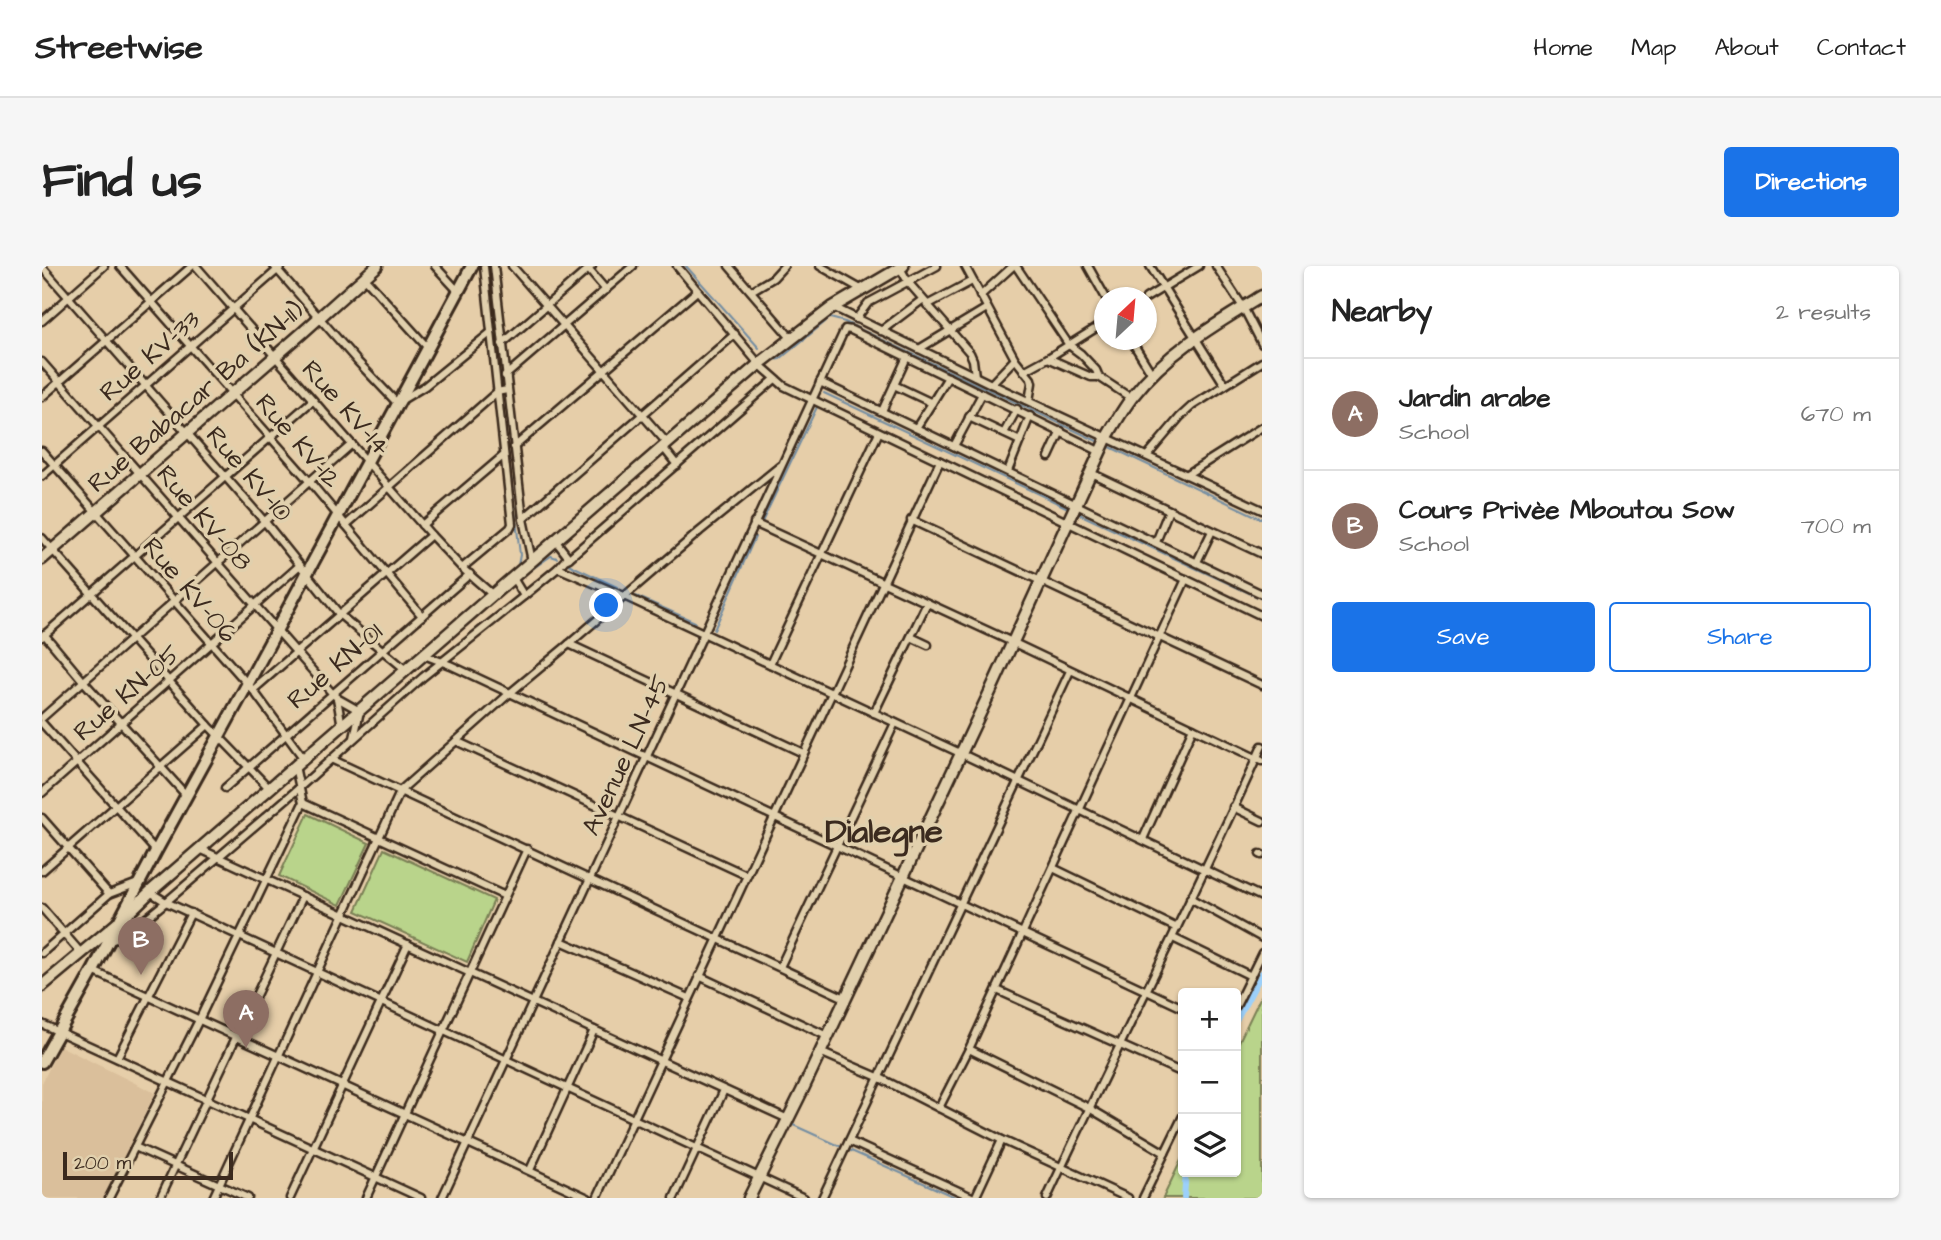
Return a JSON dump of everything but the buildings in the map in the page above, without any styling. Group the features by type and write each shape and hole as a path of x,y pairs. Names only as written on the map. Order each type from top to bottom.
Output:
{"main road":[{"path":"42,1062 219,734 250,687 304,569 367,461 472,266"}],"street":[{"path":"42,321 104,266"},
{"name":"Rue KV-12","path":"120,266 310,482 422,616"},
{"path":"42,397 194,266"},
{"name":"Rue KV-14","path":"194,266 431,535 462,568 493,595"},
{"name":"Rue Babacar Ba (KN-11)","path":"42,559 377,266"},
{"path":"435,266 458,290"},
{"path":"472,266 493,266 505,376 502,391 504,409 514,447 523,519 524,596"},
{"path":"512,266 642,414 677,465"},
{"path":"505,376 634,266"},
{"path":"677,266 775,379 812,400 1262,616"},
{"path":"729,266 791,338"},
{"path":"751,291 773,278 783,266"},
{"path":"820,266 861,289"},
{"path":"42,986 759,363 833,307 900,266 908,282 972,356 975,376"},
{"path":"856,319 868,303 937,266"},
{"path":"965,266 1015,359 1032,383 1029,401"},
{"path":"980,296 1015,266 1069,345 1081,354 1099,377"},
{"path":"1088,266 1100,287"},
{"path":"1150,266 1225,385"},
{"path":"1157,292 1199,266"},
{"path":"1216,266 1243,307 1262,344"},
{"name":"Rue KV-10","path":"42,267 265,522 340,615 406,670"},
{"path":"278,267 319,318 397,403 425,386 490,333"},
{"name":"Rue KV-33","path":"42,476 278,267"},
{"path":"462,568 512,524 503,456 504,409 490,333 485,267"},
{"path":"502,344 590,267 606,290"},
{"path":"364,278 428,348"},
{"path":"881,331 925,302 972,281"},
{"path":"514,447 697,291"},
{"path":"749,1198 1104,444 1131,398 1152,374 1194,339 1262,296"},
{"path":"833,307 1029,401 1104,444"},
{"path":"919,349 987,308"},
{"name":"Avenue LN-45","path":"442,1198 845,329 907,357"},
{"path":"1024,371 1094,329"},
{"path":"523,519 735,334"},
{"path":"1137,350 1152,374"},
{"path":"882,411 907,357 1061,431 1147,456 1262,510"},
{"path":"1048,358 1091,377 1099,377 1131,398"},
{"path":"990,384 1015,359"},
{"name":"Rue KV-08","path":"42,362 335,696"},
{"path":"1147,456 1186,411 1262,362"},
{"path":"916,428 948,377"},
{"path":"108,942 123,937 166,902 423,677 558,568 775,379"},
{"path":"820,382 1262,594"},
{"path":"894,385 932,403"},
{"path":"346,525 502,391"},
{"path":"954,446 982,394"},
{"path":"186,795 43,635 313,400"},
{"path":"1004,433 1017,410"},
{"path":"1008,471 1030,416"},
{"path":"969,417 1020,441"},
{"path":"1186,475 1262,426"},
{"path":"1049,457 1061,431"},
{"path":"769,664 879,432"},
{"path":"156,851 42,720 352,444"},
{"name":"Rue KV-06","path":"42,451 250,687 304,759"},
{"path":"422,525 503,456"},
{"path":"597,1198 940,461"},
{"path":"214,1198 401,790 510,693 782,464"},
{"path":"1091,473 1262,554"},
{"path":"1156,542 1169,510"},
{"path":"911,520 1262,685"},
{"path":"754,523 1259,759"},
{"path":"1196,562 1212,531"},
{"path":"250,687 296,653 431,535"},
{"path":"42,538 208,725 270,789"},
{"path":"555,540 569,558"},
{"path":"558,568 624,596 960,753 1262,897"},
{"name":"Rue KN-05","path":"42,793 255,606 304,569"},
{"name":"Rue KN-01","path":"225,788 285,735 335,696 381,651 470,574"},
{"path":"939,1108 970,1049 1186,579"},
{"path":"874,713 927,603"},
{"path":"911,637 928,645"},
{"path":"569,644 803,753"},
{"path":"424,655 1178,1006"},
{"path":"822,1198 1070,671"},
{"path":"335,696 360,711"},
{"path":"335,696 342,727"},
{"path":"354,739 360,711"},
{"path":"780,967 895,723"},
{"path":"42,871 208,725"},
{"path":"1143,839 1193,728"},
{"path":"456,741 746,875"},
{"path":"1046,1198 1206,869 1233,807 1259,759 1262,746"},
{"path":"331,759 845,998"},
{"path":"109,1198 199,1020 303,803 295,766"},
{"path":"303,803 505,896"},
{"path":"1233,807 1262,821"},
{"path":"42,818 109,894"},
{"path":"200,849 788,1119"},
{"path":"366,1198 527,849"},
{"path":"1053,868 1177,929"},
{"path":"42,953 109,894 139,882"},
{"path":"150,892 166,902 804,1198"},
{"path":"160,1198 303,896"},
{"path":"1190,898 1262,938"},
{"path":"42,908 81,953"},
{"path":"117,1058 191,913"},
{"path":"1172,938 1251,976"},
{"path":"561,941 689,998"},
{"path":"290,1198 408,944"},
{"path":"1241,996 1262,953"},
{"path":"93,971 588,1198"},
{"path":"699,976 827,1037"},
{"path":"997,990 1178,1071"},
{"path":"42,1024 421,1198"},
{"path":"530,1170 594,1030"},
{"path":"970,1049 1088,1108 1165,1153"},
{"path":"820,1052 878,1077 1002,1140 1128,1198"},
{"path":"674,1198 724,1090"},
{"path":"1143,1198 1178,1126"},
{"path":"849,1142 974,1198 1002,1140"},
{"path":"135,1147 248,1198"}],"shaded area":[{"path":"60,1046 155,1093 103,1198 42,1198 42,1083"}],"green space":[{"path":"308,814 369,843 340,905 279,876"},
{"path":"384,849 494,900 467,962 356,911"},
{"path":"1262,994 1262,1198 1163,1198 1178,1166 1178,1177 1241,1177 1241,1038"}],"waterway":[{"path":"487,266 520,555 519,567"},
{"path":"686,266 759,348"},
{"path":"773,360 780,359 830,318 845,322 1099,442"},
{"path":"824,393 1068,508"},
{"path":"762,522 817,407"},
{"path":"1108,446 1262,519"},
{"path":"1077,513 1262,599"},
{"path":"714,630 755,537"},
{"path":"525,574 551,556 557,558"},
{"path":"566,563 617,587"},
{"path":"636,596 695,622"},
{"path":"1241,1012 1262,973"},
{"path":"791,1124 844,1148"},
{"path":"849,1150 957,1198"},
{"path":"1184,1198 1186,1177"}],"place":[{"name":"Cours Privèe Mboutou Sow","path":"141,975"},
{"name":"Jardin arabe","path":"246,1048"}],"district":[{"name":"Dialegne","path":"884,832"}]}
